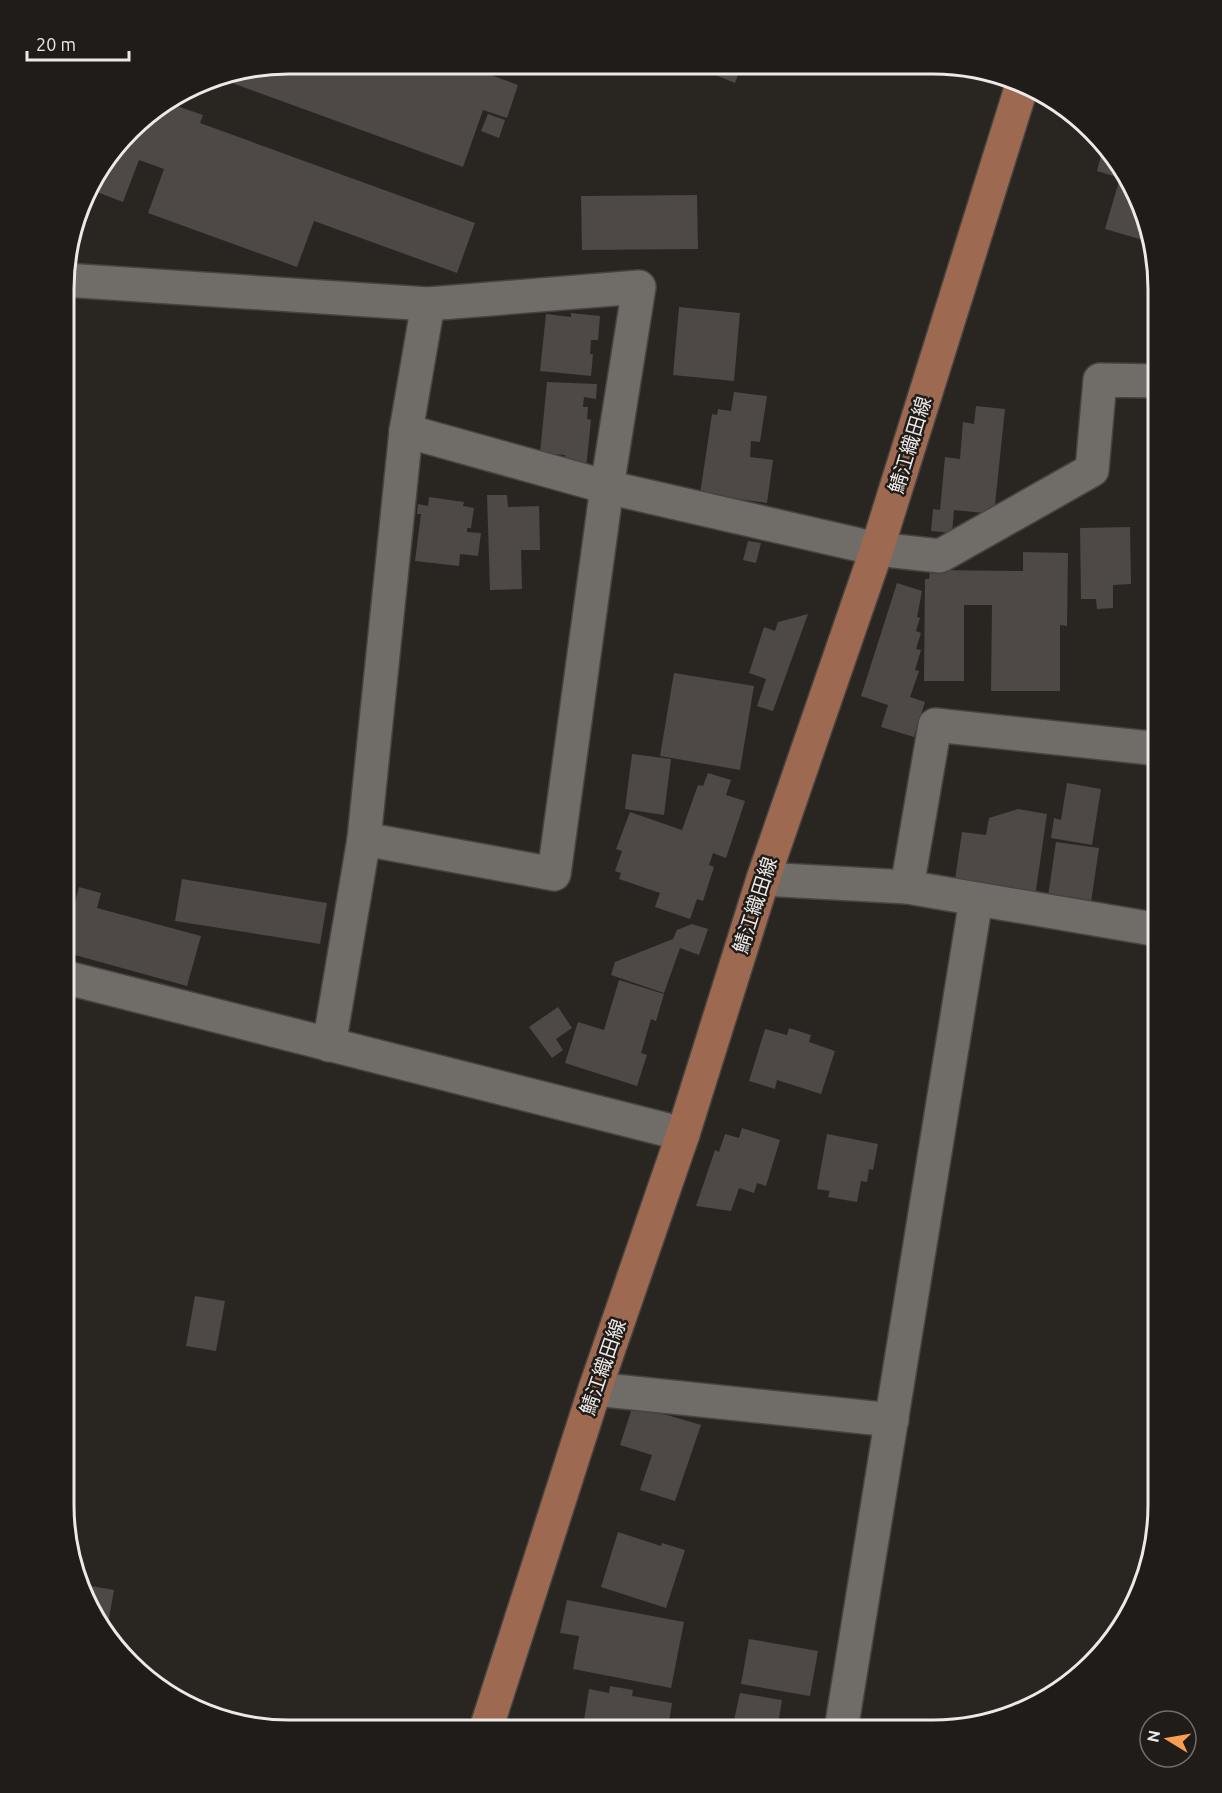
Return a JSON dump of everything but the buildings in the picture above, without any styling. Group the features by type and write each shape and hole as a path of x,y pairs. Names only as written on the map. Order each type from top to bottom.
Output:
{"main road":[{"name":"鯖江織田線","path":"489,1720 595,1389 683,1134 763,879 877,549 1020,92"}],"street":[{"path":"74,281 428,304 639,287 607,487 554,874 364,839"},
{"path":"329,1045 364,839 406,431 428,304"},
{"path":"406,431 607,487 877,549 940,556 1092,470 1100,380 1148,381"},
{"path":"907,887 935,725 1148,748"},
{"path":"763,879 907,887 1148,928"},
{"path":"844,1720 976,900"},
{"path":"74,980 683,1134"},
{"path":"595,1389 892,1420"}]}
